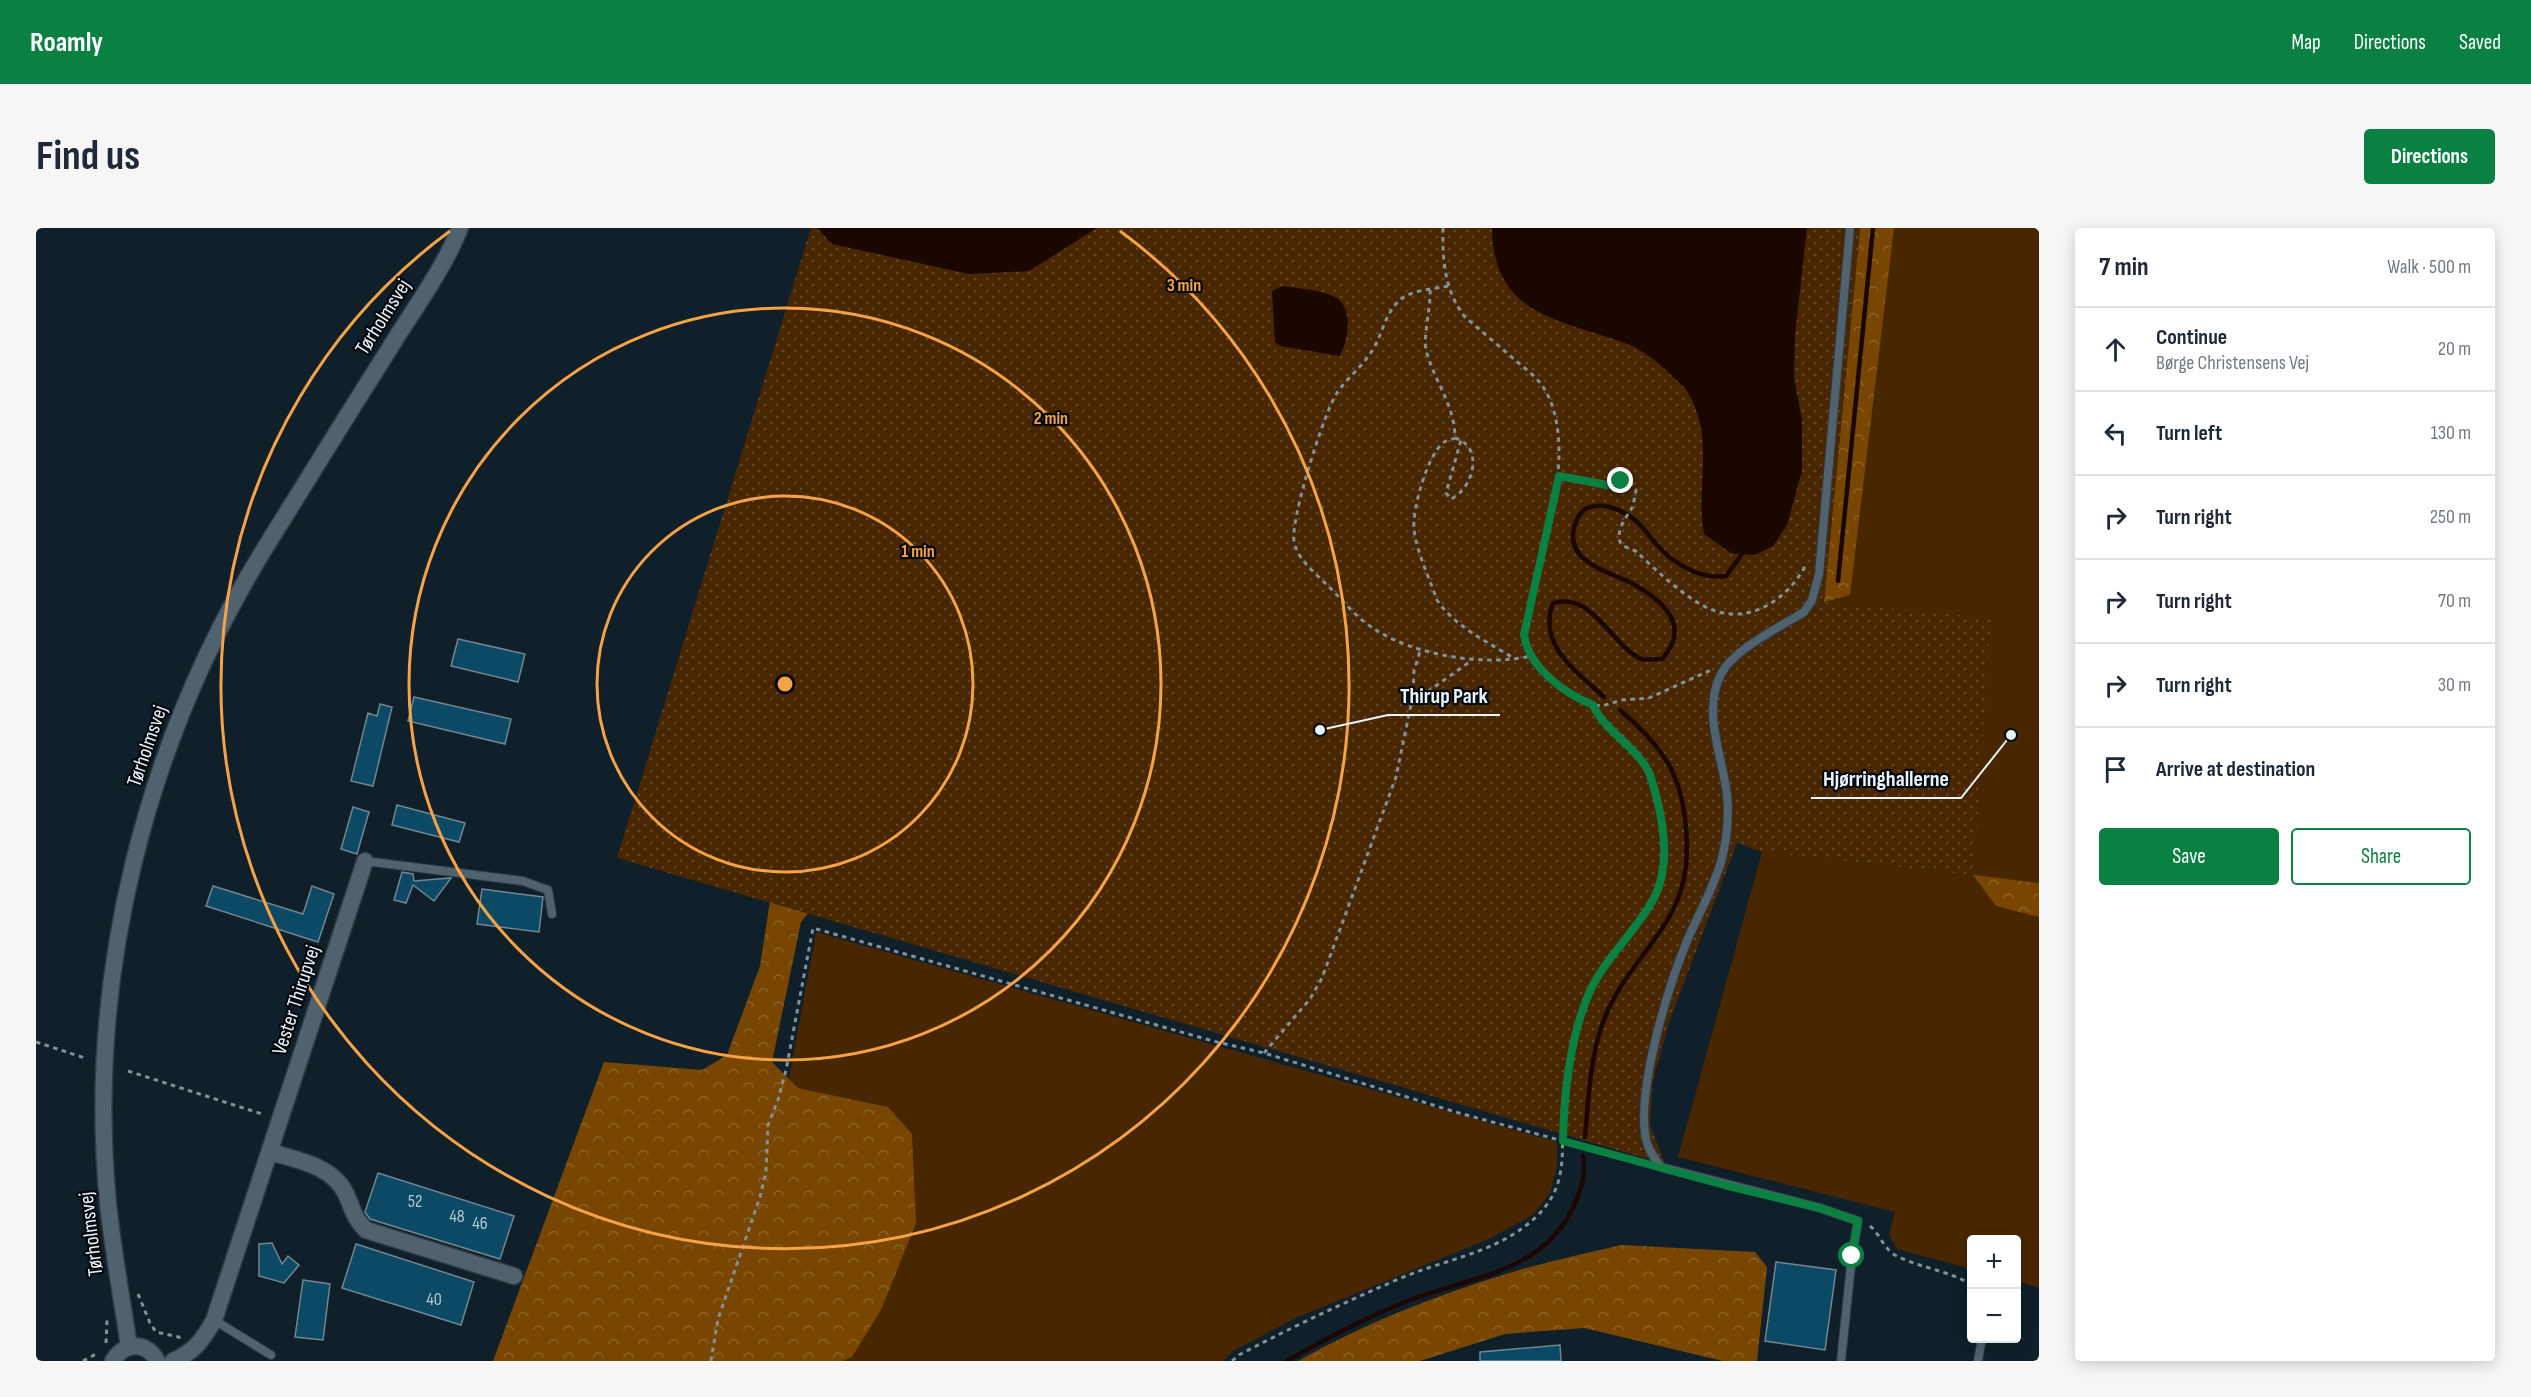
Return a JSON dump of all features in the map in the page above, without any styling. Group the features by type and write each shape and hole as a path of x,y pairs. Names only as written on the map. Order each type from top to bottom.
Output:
{"street":[{"name":"Tørholmsvej","path":"129,1347 108,1202 105,1078 109,1008 122,919 135,854 158,777 187,698 229,610 264,549 425,292 460,228"},
{"name":"Vester Thirupvej","path":"173,1361 189,1354 203,1340 214,1320 365,861"},
{"path":"270,1152 317,1165 331,1176 345,1192 354,1218 366,1230 514,1276"},
{"path":"114,1361 118,1354 129,1347 145,1348 152,1352 158,1361"}],"lane":[{"path":"1841,1361 1858,1221 1820,1208 1661,1167 1647,1142 1644,1111 1646,1089 1662,1020 1686,943 1720,865 1726,845 1727,795 1712,713 1720,675 1729,661 1804,612 1812,600 1819,574 1850,228"},
{"path":"365,861 523,881 548,890 552,914"},
{"path":"214,1320 271,1355"},
{"path":"1978,1361 1981,1343"}],"path":[{"path":"1443,228 1443,251 1448,286 1457,308 1542,386 1555,419 1559,442 1559,476 1525,625 1526,645 1531,656 1559,687 1581,700 1602,706 1622,700 1655,697 1729,661"},
{"path":"1448,286 1410,294 1395,305 1385,320 1373,350 1335,395 1328,411 1293,531 1297,551 1303,561 1362,619 1372,628 1393,639 1473,660 1516,659 1531,656"},
{"path":"1430,290 1431,309 1426,347 1447,397 1455,427 1455,438"},
{"path":"1461,440 1446,493 1451,499 1464,489 1473,463 1470,449 1461,440 1455,438 1442,444 1426,473 1414,517 1417,541 1437,600 1442,608 1467,629 1516,659"},
{"path":"1559,476 1607,485 1621,481 1632,484 1636,490 1633,506 1623,522 1619,537 1621,544 1627,549 1635,550 1664,578 1710,609 1736,614 1763,609 1784,596 1803,572 1812,554 1821,550"},
{"path":"1264,1053 1310,999 1322,978 1396,777 1411,703 1414,670 1421,648"},
{"path":"1411,703 1473,660"},
{"path":"1232,1361 1239,1355 1316,1315 1409,1275 1500,1243 1536,1217 1551,1200 1562,1168 1563,1097 1576,1032 1587,997 1611,958 1653,899 1660,879 1664,854 1662,831 1649,772 1618,735 1597,715 1593,705"},
{"path":"711,1361 718,1319 760,1197 766,1172 768,1125 786,1070 813,928 1213,1041 1264,1053 1459,1113 1661,1167"},
{"path":"36,1042 86,1058"},
{"path":"128,1071 281,1120"},
{"path":"1858,1221 1877,1233 1889,1250 1897,1256 1953,1275 1967,1283"},
{"path":"137,1291 156,1332 179,1337 189,1354"},
{"path":"83,1361 94,1356 106,1344 107,1317"}],"shaded area":[{"path":"811,228 1860,228 1824,602 1991,618 1973,875 1762,852 1737,843 1669,1022 1653,1081 1650,1125 1665,1164 617,858"},
{"path":"817,228 1097,228 1029,271 969,274 832,244"},
{"path":"1492,228 1807,228 1795,335 1794,378 1802,420 1802,471 1787,525 1773,546 1755,555 1731,553 1704,534 1701,426 1687,391 1661,366 1639,350 1556,320 1535,310 1518,297 1504,280 1495,258"},
{"path":"1860,228 2039,228 2039,1288 2021,1282 2021,1235 1967,1235 1967,1268 1897,1249 1889,1235 1895,1212 1678,1157 1762,852 1973,875 1824,602"},
{"path":"1282,286 1322,292 1340,301 1348,323 1340,356 1280,346 1275,342 1272,291"},
{"path":"816,932 1557,1142 1557,1166 1550,1193 1533,1215 1491,1238 1296,1318 1233,1351 1223,1361 843,1361 852,1357 888,1107 798,1088 789,1079"}],"green space":[{"path":"1860,228 1894,228 1850,595 1824,602"},
{"path":"1973,875 2039,883 2039,917 1996,906"},
{"path":"770,901 810,911 801,922 772,1062 798,1088 888,1107 912,1134 916,1223 881,1310 852,1357 843,1361 493,1361 604,1062 702,1070 727,1055 760,966"},
{"path":"1622,1245 1755,1252 1767,1267 1757,1361 1723,1361 1584,1328 1505,1334 1420,1361 1298,1361 1373,1323 1452,1292 1506,1274"}],"building":[{"path":"458,639 525,654 518,682 451,666"},
{"path":"414,697 511,719 505,744 408,721"},
{"path":"380,704 392,707 373,786 351,781 368,713 377,716"},
{"path":"397,805 465,823 459,842 392,825"},
{"path":"353,807 369,812 357,854 341,849"},
{"path":"402,872 413,874 414,881 451,878 434,901 413,885 406,903 394,900"},
{"path":"213,886 303,914 312,886 334,894 318,942 206,906"},
{"path":"482,889 543,897 539,932 477,924"},
{"path":"378,1173 514,1216 500,1259 370,1219 365,1212"},
{"path":"272,1243 282,1264 288,1256 299,1265 284,1283 259,1276 259,1244"},
{"path":"356,1244 474,1282 461,1325 342,1288"},
{"path":"1776,1262 1836,1270 1825,1350 1765,1341"},
{"path":"303,1280 330,1284 323,1340 295,1337"},
{"path":"1560,1345 1561,1361 1480,1361 1480,1352"}],"waterway":[{"path":"1838,581 1873,228"},
{"path":"1604,697 1572,667 1555,645 1550,632 1549,618 1553,603 1567,602 1579,605 1600,621 1629,651 1644,659 1662,659 1671,647 1674,625 1670,615 1654,597 1631,583 1593,566 1578,553 1573,534 1576,520 1582,512 1590,507 1600,506 1622,512 1639,523 1663,552 1672,559 1705,575 1726,576 1742,554"},
{"path":"1585,1137 1591,1071 1603,1023 1616,994 1670,915 1677,901 1686,868 1684,810 1673,774 1666,760 1650,739 1620,710"},
{"path":"1287,1361 1347,1328 1410,1300 1504,1269 1545,1245 1561,1227 1574,1205 1583,1181 1583,1156"}],"place":[{"name":"Thirup Park","path":"1320,730"},
{"name":"Hjørringhallerne","path":"2011,735"}],"route":[{"path":"1621,481 1607,485 1559,476 1524,635 1531,656 1559,687 1593,705 1597,715 1618,735 1649,772 1662,831 1664,854 1660,879 1653,899 1611,958 1587,997 1576,1032 1563,1097 1563,1141 1728,1186 1820,1208 1858,1221 1852,1256"}]}
